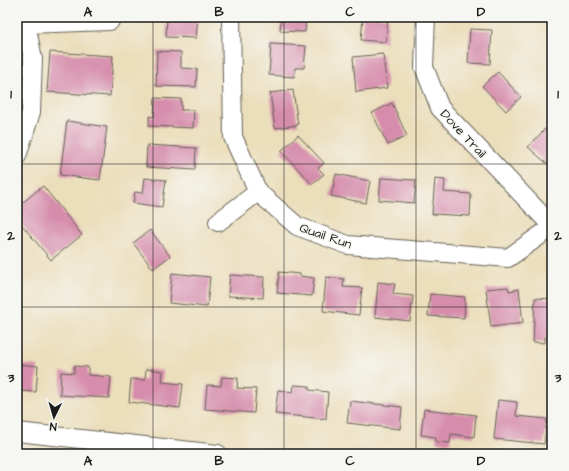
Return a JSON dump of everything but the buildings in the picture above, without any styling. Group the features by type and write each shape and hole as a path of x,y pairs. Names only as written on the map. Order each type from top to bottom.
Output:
{"street":[{"name":"Quail Run","path":"231,17 233,137 258,192 297,226 348,246 508,258 552,227"},
{"name":"Dove Trail","path":"426,17 424,67 440,108 552,227"},
{"path":"17,156 31,112 33,58 22,22 110,21"},
{"path":"218,222 258,192"},
{"path":"17,432 218,454"}]}
